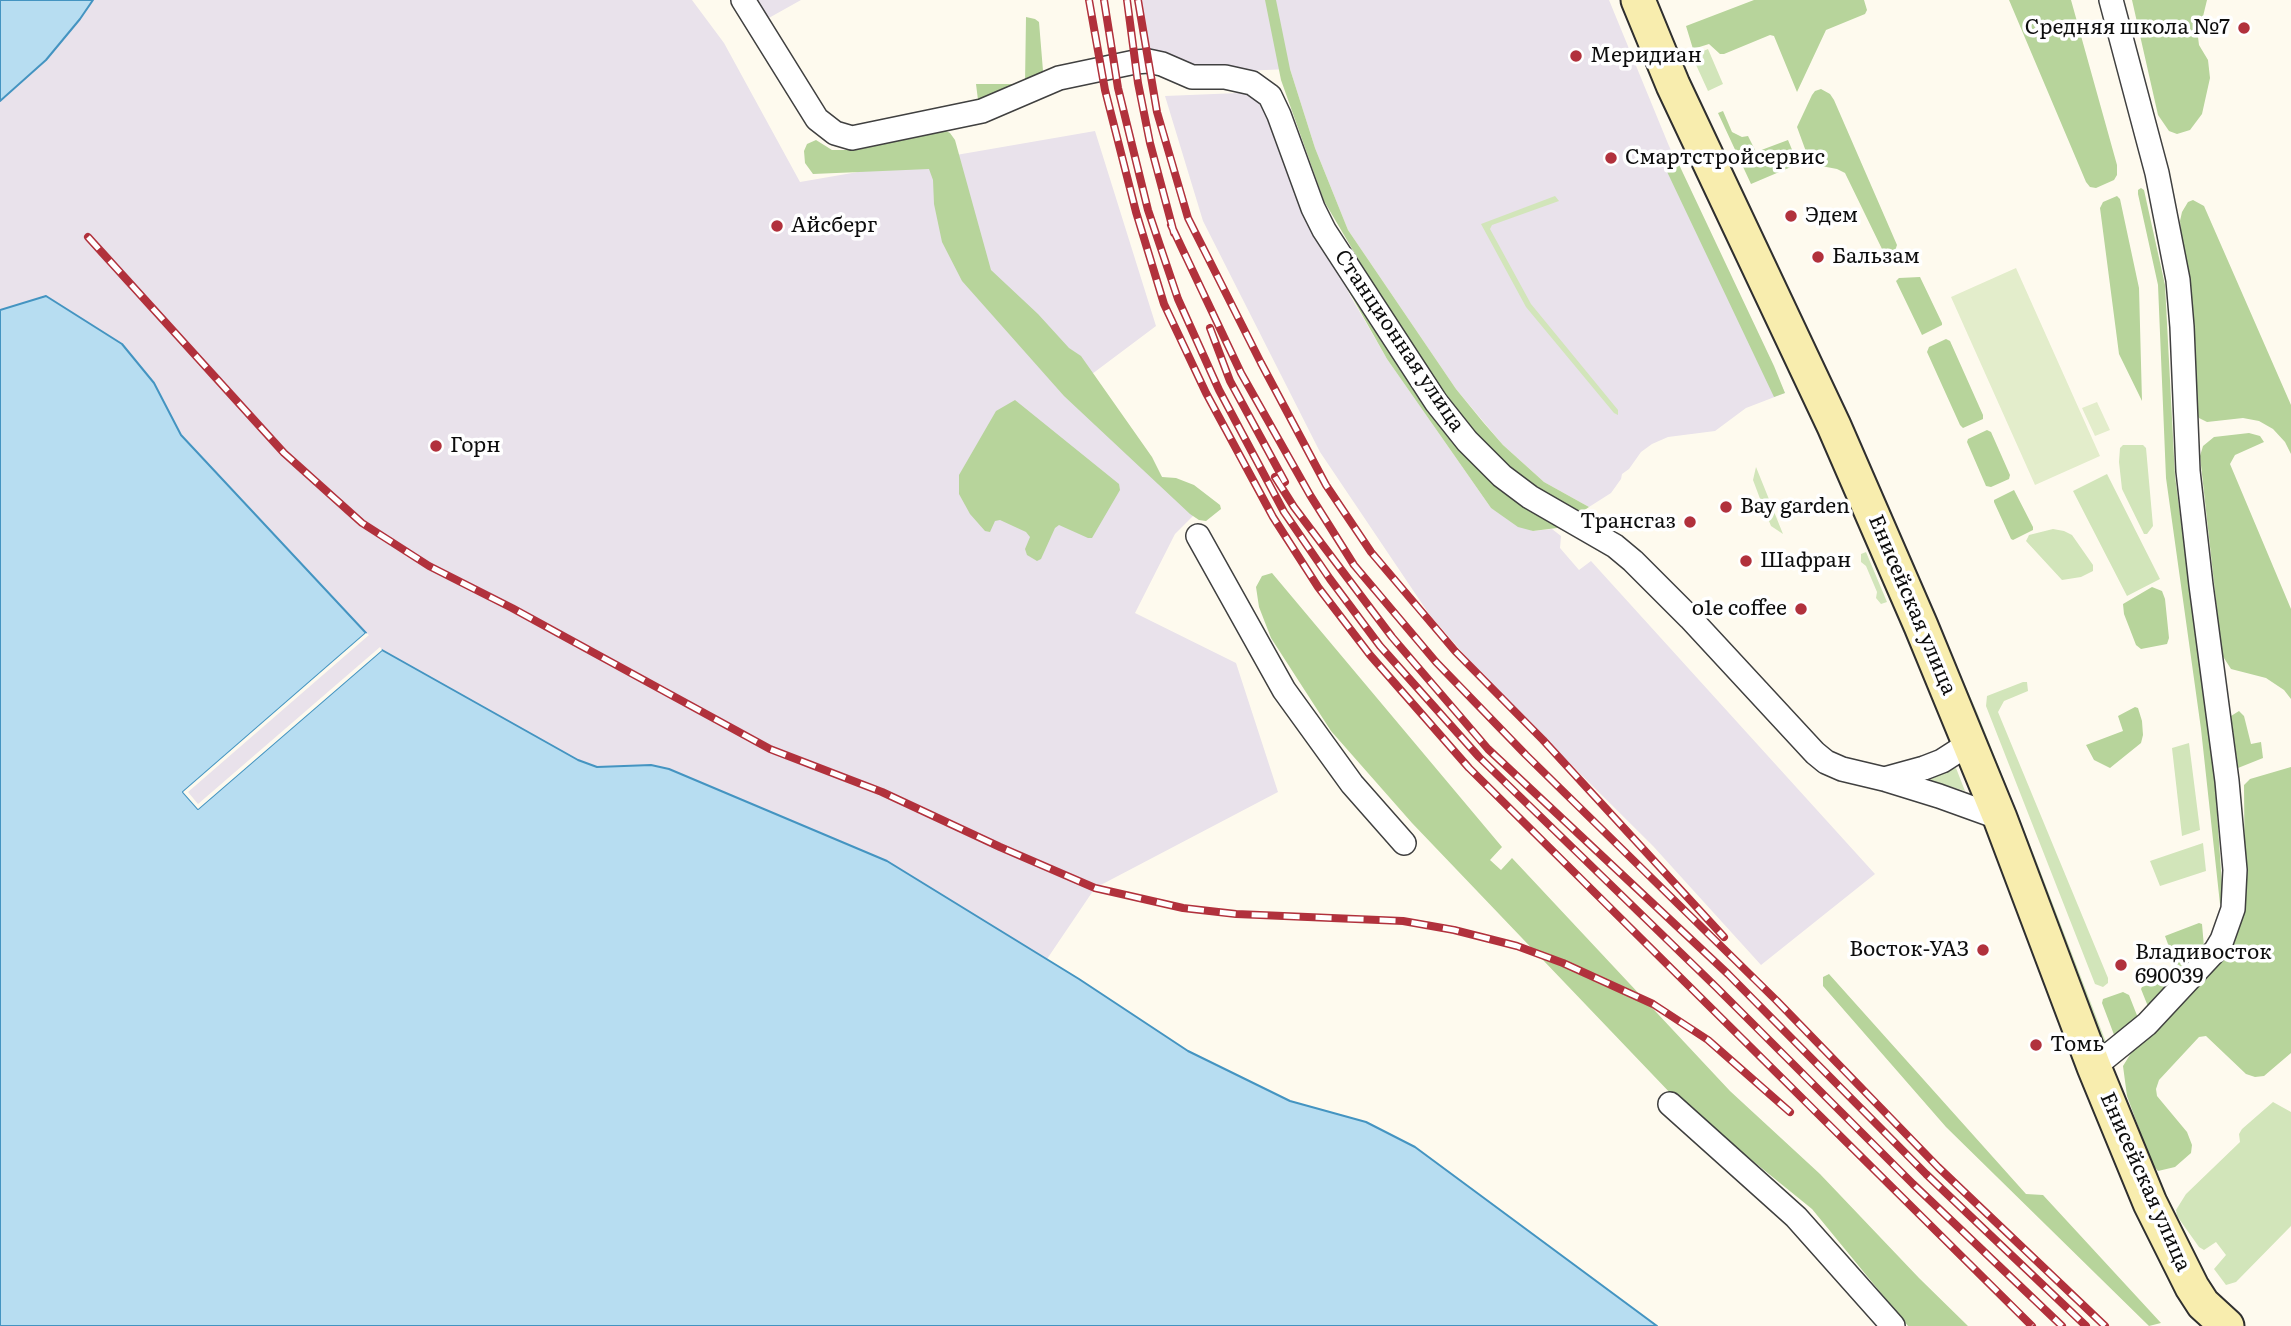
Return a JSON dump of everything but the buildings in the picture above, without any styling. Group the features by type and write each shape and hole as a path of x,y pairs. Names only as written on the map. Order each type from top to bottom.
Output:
{"main road":[{"name":"Енисейская улица","path":"1638,0 1673,85 1864,494 1970,743 2094,1067 2150,1203 2192,1287 2203,1304 2227,1326"}],"street":[{"name":"Станционная улица","path":"743,0 817,119 835,133 852,138 982,111 1059,78 1148,61 1192,77 1225,77 1252,83 1270,96 1324,230 1436,402 1467,441 1502,476 1531,497 1615,546 1633,561 1826,762 2000,818"},
{"name":"Енисейская улица","path":"2094,1067 2147,1024 2216,950 2233,908 2235,870 2227,781 2188,471 2178,280 2157,173 2111,0"},
{"path":"1198,536 1284,690 1352,784 1404,843"},
{"name":"Станционная улица","path":"1884,779 1942,761 1970,743"},
{"path":"1670,1104 1796,1217 1893,1326"}],"shaded area":[{"path":"93,0 692,0 724,43 800,182 1095,131 1156,326 1088,377 1155,469 1195,514 1175,534 1135,613 1236,663 1278,792 1095,888 1047,959 887,861 651,765 597,767 578,760 382,650 198,809 183,792 245,502 181,435 168,414 46,296 0,310 0,101 46,60"},
{"path":"754,0 801,0 767,19"},
{"path":"1134,0 1609,0 1669,146 1785,393 1746,408 1715,431 1668,437 1652,444 1641,452 1622,474 1611,493 1589,507 1544,482 1503,445 1456,389 1348,230 1315,148 1290,69 1146,75"},
{"path":"1263,92 1325,247 1351,297 1387,359 1491,508 1533,531 1552,529 1561,536 1560,548 1579,570 1591,561 1875,874 1761,965 1653,846 1488,682 1429,614 1320,452 1203,221 1165,96"}],"green space":[{"path":"1265,0 1276,0 1290,69 1315,148 1348,230 1456,389 1483,422 1503,445 1544,482 1589,507 1580,513 1540,491 1512,470 1476,435 1444,397 1387,308 1324,201 1281,80"},
{"path":"1754,0 1864,0 1867,10 1865,14 1826,30 1797,92 1774,36 1770,35 1724,54 1720,54 1709,44 1693,49 1686,26"},
{"path":"2009,0 2071,0 2117,165 2114,180 2096,188 2090,187 2086,182"},
{"path":"2132,0 2207,0 2198,37 2199,45 2208,60 2210,78 2202,114 2190,130 2177,134 2169,131 2158,115"},
{"path":"1026,17 1039,22 1044,83 1036,89 978,100 976,84 1025,84"},
{"path":"1708,49 1723,84 1708,91 1692,56"},
{"path":"1821,89 1834,100 1897,245 1894,254 1885,253 1882,249 1845,173 1816,165 1808,157 1797,127 1812,95"},
{"path":"1723,111 1732,132 1742,137 1748,136 1756,152 1788,140 1798,164 1751,184 1718,113"},
{"path":"946,131 955,140 991,270 1038,314 1069,348 1081,356 1152,457 1162,477 1176,478 1194,485 1220,505 1221,509 1206,521 1190,514 1064,396 962,281 942,242 929,169 813,174 805,163 804,151 807,144 816,140 832,150 856,150"},
{"path":"1674,154 1785,393 1774,397 1661,159"},
{"path":"2141,188 2144,190 2165,285 2175,476 2215,783 2223,900 2220,904 2201,729 2166,478 2158,285 2138,194"},
{"path":"1555,196 1559,201 1492,225 1490,229 1531,304 1618,410 1618,415 1526,307 1481,224"},
{"path":"2117,196 2120,199 2139,288 2142,401 2119,354 2100,208 2103,202"},
{"path":"2193,200 2204,206 2291,405 2291,454 2285,442 2273,429 2259,421 2243,418 2207,422 2196,414 2189,276 2180,221 2188,202"},
{"path":"2016,268 2100,456 2035,485 1951,297"},
{"path":"1339,274 1430,409 1559,526 1557,528 1533,531 1518,527 1491,508 1387,359"},
{"path":"1920,277 1942,323 1922,335 1896,281 1899,278"},
{"path":"1946,339 1950,341 1983,415 1983,419 1963,428 1927,352 1929,347"},
{"path":"1015,400 1119,484 1120,490 1092,538 1059,525 1055,528 1041,559 1037,561 1027,555 1025,549 1030,537 1026,532 1000,520 995,521 990,532 985,531 970,514 959,494 959,475 996,411"},
{"path":"2097,402 2110,430 2095,436 2082,408"},
{"path":"1987,430 1991,432 2010,475 2009,479 1991,487 1986,486 1967,442"},
{"path":"2249,433 2260,436 2264,442 2235,455 2230,464 2291,609 2291,699 2284,690 2266,678 2231,669 2222,655 2200,456 2203,446 2214,437"},
{"path":"2123,445 2143,445 2146,448 2153,526 2147,534 2144,534 2122,489 2119,462 2120,448"},
{"path":"1756,467 1783,534 1771,526 1762,504 1753,480"},
{"path":"2107,474 2160,579 2127,596 2073,491"},
{"path":"2014,490 2033,530 2013,540 1994,500"},
{"path":"2053,529 2072,535 2093,565 2093,571 2081,577 2062,580 2026,541 2029,535"},
{"path":"1866,552 1887,602 1881,604 1876,598 1877,592 1866,566 1861,562 1861,554"},
{"path":"1272,573 1502,847 1490,860 1501,870 1512,858 1730,1091 1820,1174 1968,1326 1908,1326 1812,1209 1674,1097 1412,823 1331,731 1271,638 1259,607 1256,587 1262,576"},
{"path":"2152,587 2162,591 2165,599 2169,638 2167,644 2141,649 2136,645 2123,604"},
{"path":"1937,622 1977,712 2036,860 2107,1045 2105,1052"},
{"path":"2027,682 2028,691 2004,701 1998,712 2108,978 2108,983 2103,987 2095,984 1986,706 1987,696"},
{"path":"2138,708 2142,721 2141,743 2110,768 2094,760 2086,745 2123,731 2118,716"},
{"path":"2239,711 2244,716 2251,744 2261,742 2263,758 2238,768 2231,716"},
{"path":"2189,743 2200,830 2182,836 2172,748"},
{"path":"2291,767 2291,1053 2264,1076 2255,1077 2246,1074 2206,1036 2199,1037 2159,1080 2156,1089 2157,1096 2187,1132 2192,1145 2191,1153 2175,1167 2158,1171 2152,1164 2127,1096 2123,1066 2131,1053 2190,993 2228,948 2245,907 2244,785 2250,779"},
{"path":"1955,768 1965,791 1929,780"},
{"path":"2203,843 2206,871 2160,886 2150,861"},
{"path":"2202,924 2204,947 2179,974 2165,936"},
{"path":"1829,974 2026,1194 2043,1195 2161,1323 2149,1326 1946,1127 1823,986 1823,977"},
{"path":"2169,978 2172,983 2149,1009 2142,987"},
{"path":"2123,992 2129,995 2138,1018 2116,1040 2102,1003 2103,999"},
{"path":"2273,1102 2291,1112 2291,1226 2236,1282 2226,1285 2214,1269 2226,1255 2216,1242 2204,1250 2199,1247 2177,1216 2176,1210 2186,1194 2240,1142 2239,1134 2242,1129"}],"water":[{"path":"0,0 93,0 46,60 0,101"},
{"path":"46,296 122,344 154,383 181,435 366,633 183,792 198,809 382,650 578,760 597,767 651,765 669,769 887,861 1079,979 1188,1051 1290,1101 1366,1122 1415,1147 1657,1326 0,1326 0,310"}],"pier":[{"path":"366,633 369,635 188,792 198,804 380,647 382,650 198,809 183,792"}],"railway":[{"path":"1089,0 1105,90 1136,212 1164,304 1206,393 1273,517 1318,587 1370,655 1469,768 2032,1326"},
{"path":"1104,0 1118,88 1148,210 1178,299 1219,390 1284,512 1330,579 1380,646 1479,757 1716,987 1913,1184 2062,1326"},
{"path":"1127,0 1138,83 1150,143 1174,233"},
{"path":"1138,0 1157,112 1188,218 1326,485 1371,552 1455,651 1543,740 1724,937"},
{"path":"1171,225 1241,373 1310,495 1354,565 1436,662 1526,755 1777,1001 1938,1167 2105,1326"},
{"path":"88,237 284,453 362,523 429,566 512,608 770,749 882,792 1095,888 1183,908 1236,914 1403,921 1454,930 1517,946 1563,963 1653,1004 1708,1040 1790,1112"},
{"path":"1210,328 1230,381 1285,482"},
{"path":"1275,477 1294,507 1392,637 1488,749 1728,974 1926,1174 2086,1326"}],"place":[{"name":"Средняя школа №7","path":"2244,28"},
{"name":"Меридиан","path":"1576,56"},
{"name":"Смартстройсервис","path":"1611,158"},
{"name":"Эдем","path":"1791,216"},
{"name":"Айсберг","path":"777,226"},
{"name":"Бальзам","path":"1818,257"},
{"name":"Горн","path":"436,446"},
{"name":"Bay garden","path":"1726,507"},
{"name":"Трансгаз","path":"1690,522"},
{"name":"Шафран","path":"1746,561"},
{"name":"o1e coffee","path":"1801,609"},
{"name":"Восток-УАЗ","path":"1983,950"},
{"name":"Владивосток 690039","path":"2121,965"},
{"name":"Томь","path":"2036,1045"}]}
